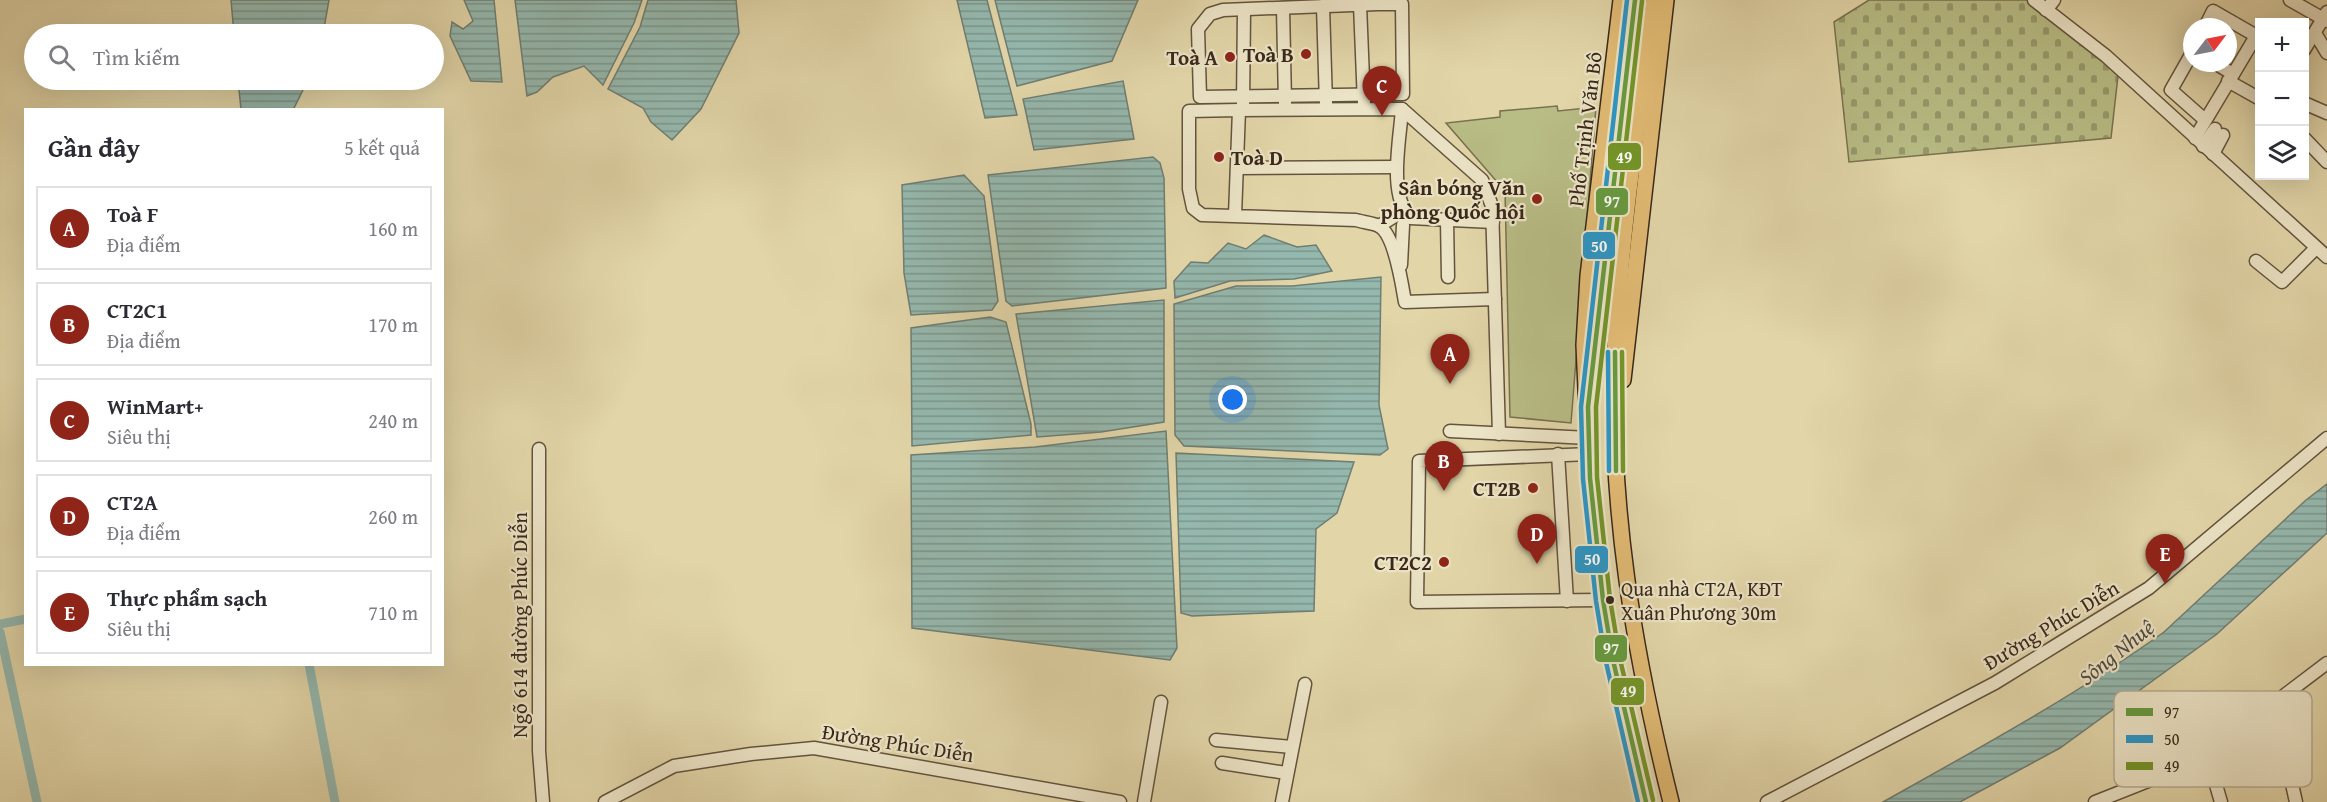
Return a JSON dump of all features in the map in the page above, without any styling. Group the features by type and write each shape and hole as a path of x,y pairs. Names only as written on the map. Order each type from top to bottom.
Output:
{"main road":[{"name":"Phố Trịnh Văn Bô","path":"1622,0 1588,276 1584,345 1590,454 1603,600 1615,671 1646,802"},
{"name":"Phố Trịnh Văn Bô","path":"1588,407 1635,0"},
{"path":"1654,0 1632,173 1615,349 1615,427 1617,489 1627,593 1656,741 1671,802"},
{"path":"1615,427 1627,351 1643,183 1666,0"}],"street":[{"path":"2034,0 2050,5 2327,257"},
{"path":"2290,0 2326,18 2309,42"},
{"path":"1401,4 1403,94 1200,97 1198,29 1210,14 1223,10 1360,5 1401,4"},
{"path":"1360,5 1364,110"},
{"path":"1323,6 1326,110"},
{"path":"1283,8 1285,110"},
{"path":"1235,215 1243,97 1244,10"},
{"path":"2210,18 2214,11 2226,18"},
{"path":"2237,25 2255,35"},
{"path":"2315,33 2327,52"},
{"path":"2204,146 2214,128 2231,77 2255,41"},
{"path":"2183,69 2171,90 2214,128"},
{"path":"2226,72 2255,96"},
{"path":"2309,105 2327,113"},
{"path":"1402,110 1399,156 1395,167 1405,218 1401,272 1405,302 1495,299"},
{"path":"1493,222 1405,218 1379,226 1356,220 1202,215 1193,208 1190,189 1189,111 1402,110 1482,180 1492,206 1493,222 1499,434"},
{"path":"2204,146 2214,128"},
{"path":"2309,143 2327,162"},
{"path":"1238,168 1395,167"},
{"path":"1389,240 1405,218"},
{"path":"1447,220 1448,277"},
{"path":"1379,226 1389,240 1401,272"},
{"path":"2256,261 2282,282 2316,248"},
{"path":"1450,431 1589,438"},
{"name":"Đường Phúc Diễn","path":"1767,802 1995,683 2149,588 2327,438"},
{"name":"Ngõ 614 đường Phúc Diễn","path":"539,449 539,751 543,802"},
{"path":"1558,454 1566,601"},
{"path":"1590,454 1419,461 1417,602 1603,600"},
{"path":"2291,691 2327,663"},
{"path":"1282,802 1305,684"},
{"path":"1144,802 1161,702"},
{"path":"1216,741 1292,747"},
{"name":"Đường Phúc Diễn","path":"605,802 674,766 751,754 814,748 1120,802"},
{"path":"1222,764 1286,773"},
{"path":"2095,802 2133,787"},
{"path":"2217,787 2221,802"},
{"path":"2293,787 2296,802"}],"green space":[{"path":"1869,0 2034,0 2119,67 2111,138 1849,162 1834,22"},
{"path":"1557,106 1558,111 1596,107 1571,423 1510,417 1505,191 1446,123 1500,117 1500,111"}],"water":[{"path":"231,0 329,0 325,24 233,24"},
{"path":"464,0 494,0 502,82 471,81 450,36 452,22 463,29 473,21"},
{"path":"515,0 642,0 634,23 603,85 584,66 553,77 537,92 527,96"},
{"path":"648,0 736,0 739,33 701,109 672,140 651,122 643,108 608,89 640,27"},
{"path":"957,0 987,0 1017,115 985,118"},
{"path":"995,0 1138,0 1112,61 1017,86"},
{"path":"1123,81 1134,139 1034,150 1023,99"},
{"path":"239,90 303,90 294,108 241,108"},
{"path":"1153,157 1160,163 1164,178 1166,288 1012,306 1006,301 988,175"},
{"path":"964,175 984,196 998,301 992,310 911,315 904,273 902,185"},
{"path":"1264,235 1297,247 1316,245 1332,271 1294,279 1230,281 1175,298 1174,281 1191,262 1208,263 1228,243 1246,249"},
{"path":"1381,277 1379,405 1388,449 1380,455 1184,446 1175,435 1174,304 1236,286 1292,286"},
{"path":"1164,300 1164,422 1101,432 1037,437 1016,314"},
{"path":"990,317 1006,322 1031,424 1031,435 912,446 911,328"},
{"path":"1166,431 1177,648 1170,660 912,628 911,455 1035,447"},
{"path":"1176,453 1354,462 1337,513 1316,529 1314,611 1192,616 1181,613"},
{"path":"2327,484 2327,533 2217,634 2138,691 2114,691 2114,709 2060,748 1960,802 1883,802 2061,700 2164,632 2306,500"}],"waterway":[{"path":"0,624 24,619"},
{"path":"0,632 37,802"},
{"path":"309,666 335,802"}],"transit line":[{"name":"50","path":"1627,0 1581,407 1583,479 1596,601 1606,662 1638,802"},
{"name":"97","path":"1635,0 1588,407 1590,478 1603,600 1613,660 1646,802"},
{"name":"49","path":"1642,1 1596,407 1597,477 1610,599 1620,659 1653,800"},
{"name":"50","path":"1608,352 1609,471"},
{"name":"97","path":"1615,352 1616,471"},
{"name":"49","path":"1622,352 1623,471"}],"place":[{"name":"Toà B","path":"1306,54"},
{"name":"Toà A","path":"1230,57"},
{"name":"WinMart+","path":"1382,116"},
{"name":"Toà D","path":"1219,157"},
{"name":"Sân bóng Văn phòng Quốc hội","path":"1537,199"},
{"name":"Toà F","path":"1450,384"},
{"name":"CT2B","path":"1533,488"},
{"name":"CT2C1","path":"1444,491"},
{"name":"CT2C2","path":"1444,562"},
{"name":"CT2A","path":"1537,564"},
{"name":"Thực phẩm sạch","path":"2165,584"},
{"name":"Qua nhà CT2A, KĐT Xuân Phương 30m","path":"1610,600"}],"water label":[{"name":"Sông Nhuệ","path":"2116,652"}]}
